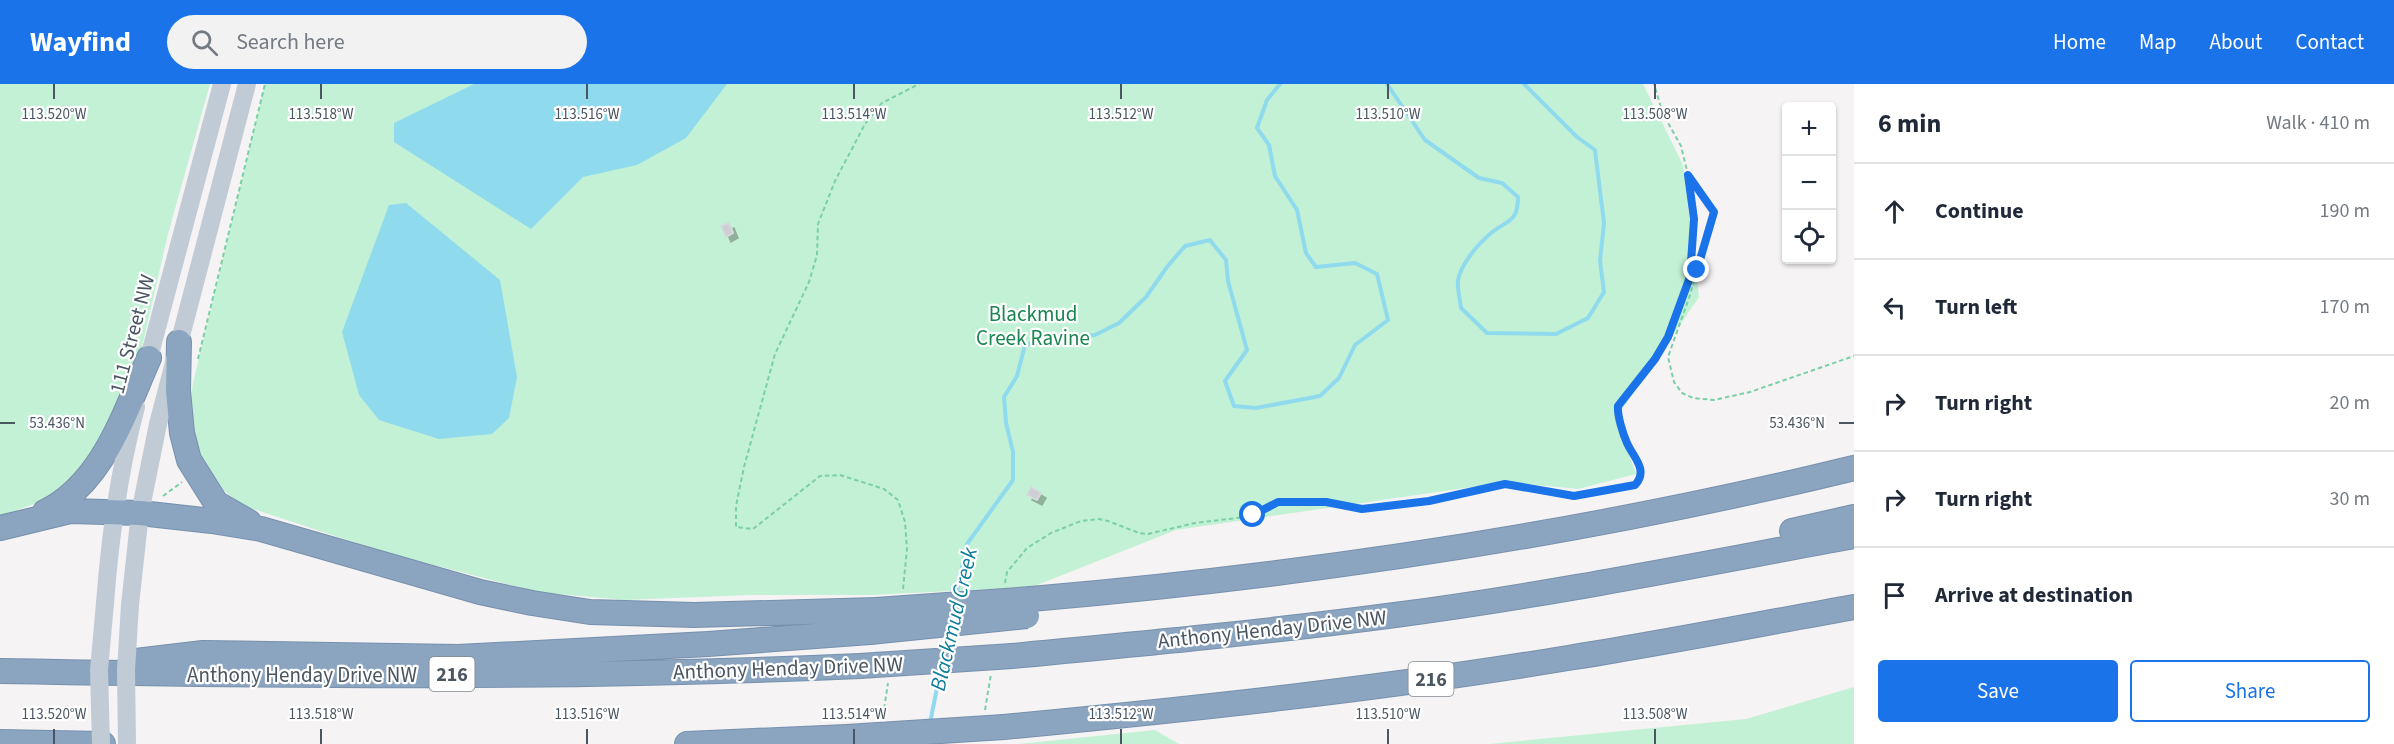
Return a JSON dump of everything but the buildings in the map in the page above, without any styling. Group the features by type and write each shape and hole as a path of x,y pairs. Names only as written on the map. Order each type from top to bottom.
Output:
{"highway":[{"path":"179,342 178,391 182,433 189,460 216,502 261,529"},
{"path":"29,520 58,505 80,486 101,459 119,427 149,358"},
{"path":"44,672 203,653 458,657 708,644 873,621 1029,607 1351,564 1588,524 1758,491 1854,468"},
{"path":"0,528 70,511 115,512 149,506 212,521 261,529 480,592 532,603 590,612 873,621"},
{"path":"1590,584 1775,535 1854,517"},
{"name":"Anthony Henday Drive NW","path":"0,671 170,675 611,674 1002,661 1395,615 1590,584 1854,536"},
{"name":"216","path":"687,744 1004,727 1192,709 1415,681 1568,658 1854,607"},
{"path":"0,742 102,744"}],"main road":[{"name":"111 Street NW","path":"102,744 99,670 115,512 123,464 222,84"},
{"path":"127,744 126,670 130,605 149,506 155,435 247,84"}],"path":[{"path":"197,363 265,84"},
{"path":"903,590 907,549 905,522 898,500 884,489 840,475 820,476 753,529 736,527 736,506 744,467 775,354 809,282 817,255 818,224 835,181 865,124 882,103 919,84"},
{"path":"1004,591 1007,572 1027,548 1051,532 1081,521 1099,519 1138,533 1148,534 1195,523 1245,517 1278,502 1326,502 1357,509 1429,501 1505,484 1574,496 1635,485 1641,476 1641,470 1627,442 1618,406 1655,359 1668,337 1690,277 1694,219 1688,175 1680,146 1663,114 1654,84"},
{"path":"1688,175 1714,212 1689,298 1668,357 1674,382 1682,393 1693,398 1714,400 1750,392 1854,356"},
{"path":"149,506 188,477"},
{"path":"985,710 1002,661"},
{"path":"882,722 889,678"}],"green space":[{"path":"0,84 210,84 168,234 140,355 95,457 51,498 0,516"},
{"name":"Blackmud Creek Ravine","path":"265,84 1643,84 1683,165 1699,297 1616,418 1636,474 1578,489 1506,482 1176,530 1032,587 870,595 749,595 624,600 538,592 384,552 244,506 220,488 200,458 194,442 190,403 193,383"},
{"path":"1854,687 1854,744 1489,744 1746,719"},
{"path":"1155,730 1179,744 1019,744"}],"water":[{"path":"474,84 727,84 686,138 637,165 583,177 531,229 394,142 394,123"},
{"path":"406,203 500,280 517,377 509,418 492,434 439,439 379,420 359,395 342,332 389,205"}],"waterway":[{"name":"Blackmud Creek","path":"956,596 967,544 1013,480 1013,452 1006,423 1004,397 1017,376 1025,345 1059,338 1095,335 1119,323 1146,297 1185,246 1210,240 1226,260 1228,281 1247,350 1225,381 1234,406 1256,408 1320,396 1339,378 1355,345 1388,320 1377,274 1355,263 1316,267 1306,253 1297,210 1275,176 1269,145 1257,128 1267,100 1280,84"},
{"name":"Blackmud Creek","path":"1387,84 1425,140 1479,178 1502,183 1518,197 1513,217 1485,238 1463,267 1458,283 1461,308 1487,333 1556,334 1588,318 1604,292 1600,261 1604,223 1595,150 1577,137 1524,84"},
{"name":"Blackmud Creek","path":"944,652 948,633"},
{"name":"Blackmud Creek","path":"930,723 941,668"}],"route":[{"path":"1253,515 1278,502 1326,502 1362,509 1429,501 1505,484 1574,496 1635,485 1641,476 1641,470 1627,442 1618,406 1655,359 1668,337 1674,326 1690,277 1694,219 1688,175 1714,212 1697,270"}]}
